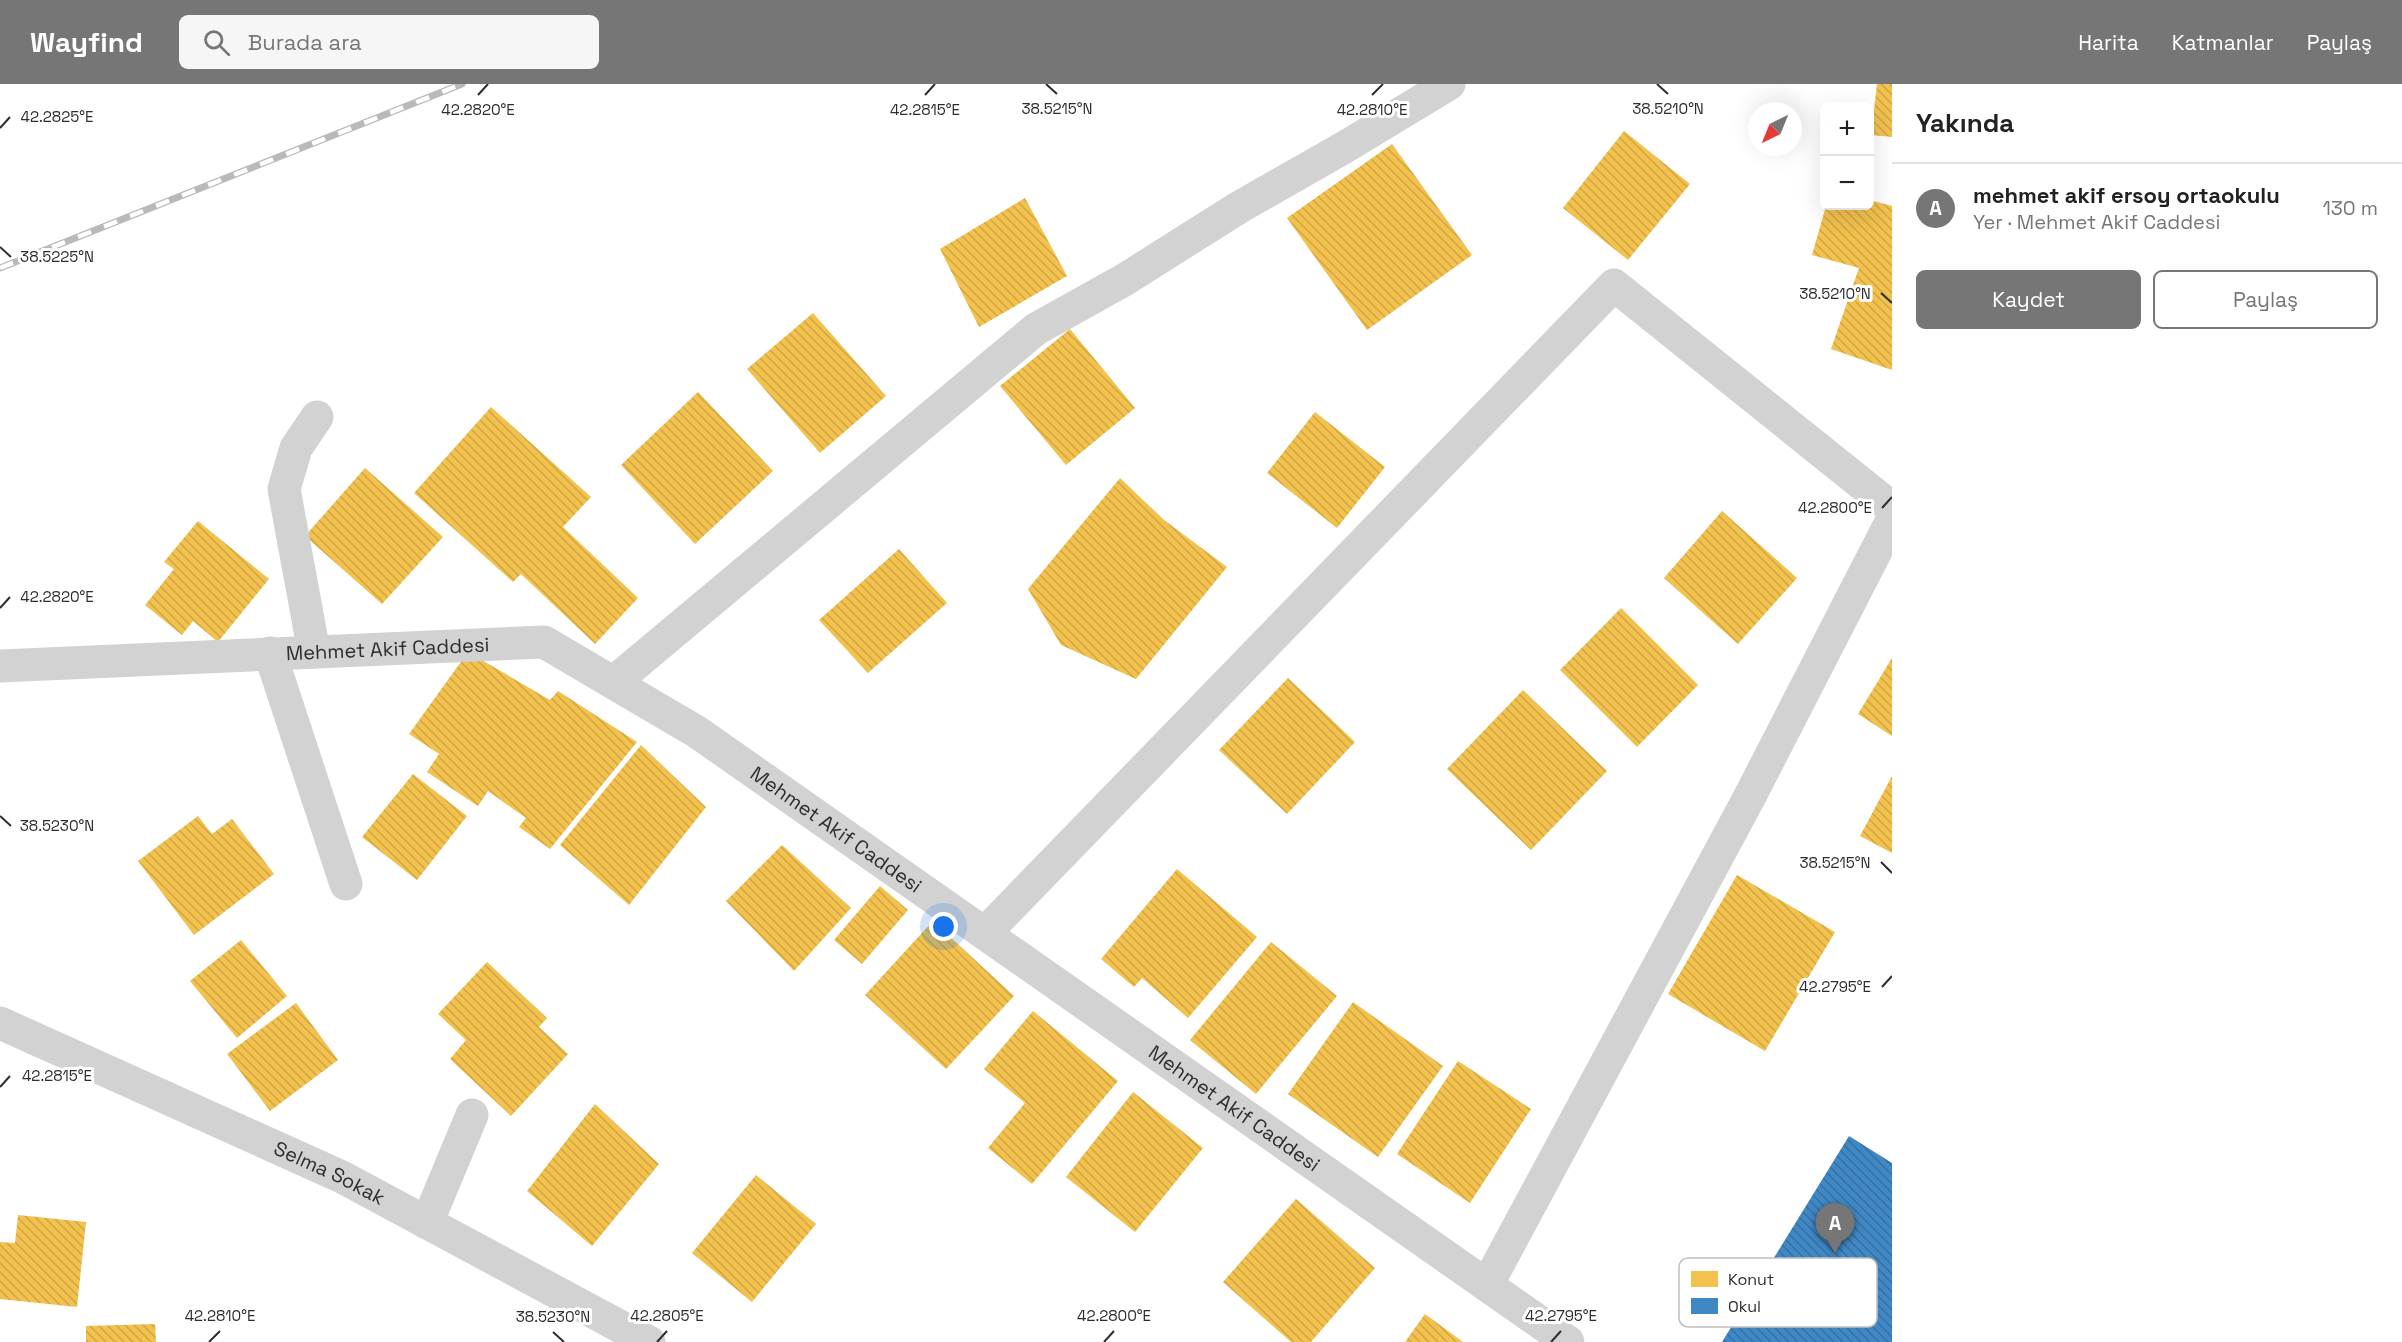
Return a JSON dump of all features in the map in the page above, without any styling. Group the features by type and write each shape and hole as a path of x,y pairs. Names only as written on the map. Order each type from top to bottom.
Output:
{"street":[{"path":"614,682 1036,329 1124,280 1238,208 1346,147 1449,84"},
{"path":"985,933 1614,285 1892,508"},
{"path":"314,652 284,489 296,448 317,417"},
{"path":"1487,1285 1749,798 1892,520"},
{"name":"Mehmet Akif Caddesi","path":"0,666 544,642 697,732 1568,1342"},
{"path":"270,654 346,884"},
{"name":"Selma Sokak","path":"0,1023 342,1177 649,1342"},
{"path":"427,1223 472,1114"}],"building: Konut":[{"path":"1877,84 1892,84 1892,137 1874,135"},
{"path":"1624,131 1690,184 1628,260 1563,208"},
{"path":"1392,144 1472,255 1367,330 1287,218"},
{"path":"1025,198 1067,276 979,327 940,249"},
{"path":"1874,201 1892,206 1892,370 1831,349 1859,268 1812,255 1825,210 1874,210"},
{"path":"813,313 886,396 820,453 747,369"},
{"path":"1070,329 1135,408 1066,465 1000,386"},
{"path":"698,392 773,471 695,544 621,465"},
{"path":"491,407 591,497 563,527 638,598 595,644 521,574 513,582 414,493"},
{"path":"1315,412 1385,467 1337,528 1267,473"},
{"path":"365,468 443,537 382,604 305,536"},
{"path":"1120,478 1164,520 1227,567 1136,679 1061,645 1028,589"},
{"path":"1722,511 1797,578 1738,644 1664,578"},
{"path":"198,521 269,579 218,642 193,621 182,635 145,605 174,569 164,562"},
{"path":"899,549 947,603 868,673 819,620"},
{"path":"1621,608 1698,685 1637,747 1560,670"},
{"path":"468,652 550,700 558,691 637,742 550,849 519,827 526,818 488,791 478,806 427,772 439,754 409,734"},
{"path":"1892,658 1892,736 1858,714"},
{"path":"1288,678 1355,742 1287,814 1219,750"},
{"path":"1523,690 1607,771 1531,850 1447,769"},
{"path":"641,745 706,807 629,905 560,845"},
{"path":"413,774 467,816 417,880 362,837"},
{"path":"1892,776 1892,853 1860,836"},
{"path":"198,816 212,834 232,819 274,874 194,935 138,861"},
{"path":"782,845 851,908 794,971 726,901"},
{"path":"1177,869 1257,937 1188,1018 1142,978 1134,987 1101,959"},
{"path":"1737,875 1835,932 1765,1051 1668,994"},
{"path":"880,886 908,910 862,964 834,940"},
{"path":"933,921 1014,996 946,1069 865,995"},
{"path":"241,940 287,996 237,1038 190,981"},
{"path":"1271,942 1337,996 1256,1094 1190,1040"},
{"path":"487,962 547,1018 539,1027 568,1054 511,1116 450,1059 466,1040 438,1014"},
{"path":"1353,1002 1443,1066 1378,1157 1288,1094"},
{"path":"296,1003 338,1060 270,1111 227,1054"},
{"path":"1033,1011 1118,1081 1032,1184 988,1148 1025,1103 984,1069"},
{"path":"1458,1061 1531,1109 1470,1203 1397,1154"},
{"path":"1133,1092 1203,1148 1135,1232 1066,1177"},
{"path":"595,1104 659,1164 592,1246 527,1191"},
{"path":"756,1175 816,1224 752,1302 692,1253"},
{"path":"1296,1199 1375,1268 1311,1342 1291,1342 1223,1282"},
{"path":"18,1215 86,1222 77,1307 0,1299 0,1242 15,1243"},
{"path":"1425,1314 1463,1342 1405,1342"},
{"path":"155,1324 156,1342 86,1342 86,1326"}],"building: Okul":[{"path":"1849,1136 1892,1163 1892,1342 1722,1342 1731,1327 1877,1327 1877,1258 1774,1258"}],"railway":[{"path":"0,268 462,84"}],"place":[{"name":"mehmet akif ersoy ortaokulu","path":"1835,1253"}]}
